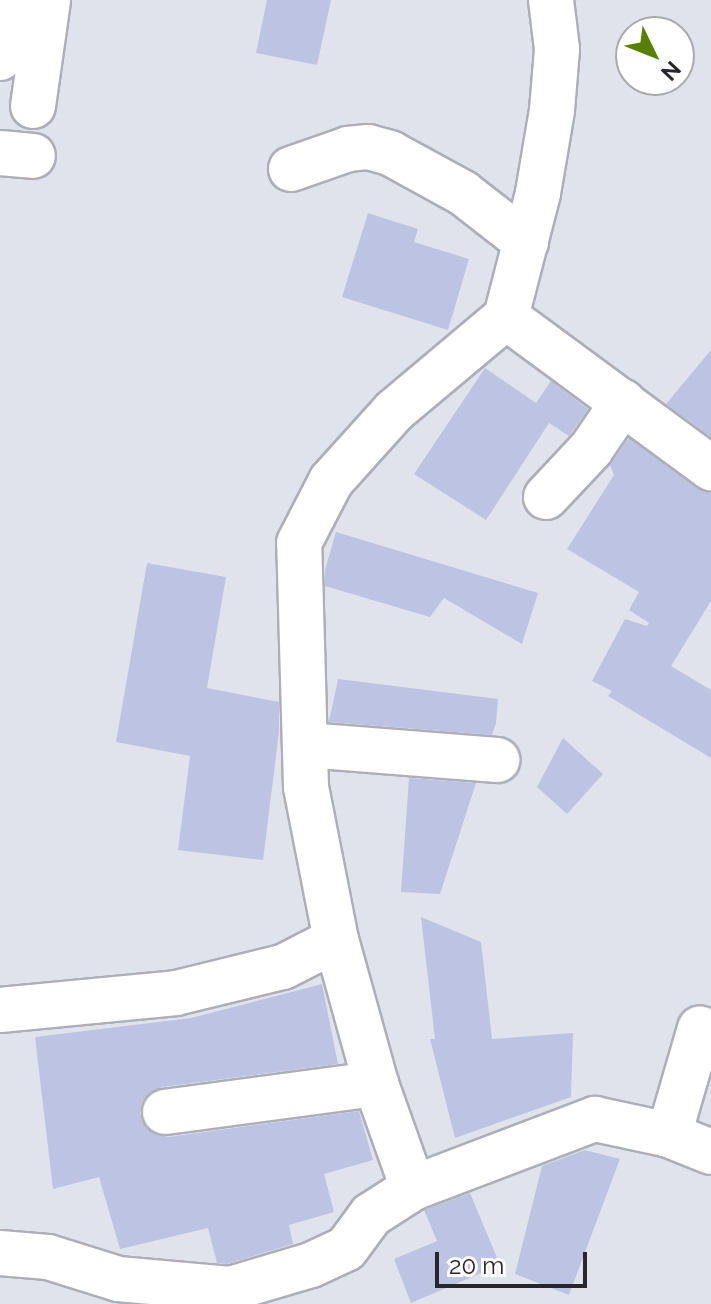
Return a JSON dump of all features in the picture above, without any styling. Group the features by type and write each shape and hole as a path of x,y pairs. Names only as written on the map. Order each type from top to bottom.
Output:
{"street":[{"path":"0,58 7,0"},
{"path":"33,106 48,0"},
{"path":"413,1188 376,1084 336,940 306,787 299,543 331,481 394,411 506,317 526,242 552,110 557,49 551,0"},
{"path":"291,169 348,149 368,147 390,153 463,193 526,242"},
{"path":"506,317 711,468"},
{"path":"546,497 591,449 623,402"},
{"path":"306,745 497,760"},
{"path":"0,1010 176,993 283,967 336,940"},
{"path":"669,1135 700,1028"},
{"path":"165,1112 376,1084"},
{"path":"0,1253 48,1257 114,1292 230,1289 311,1265 346,1249 371,1215 413,1188 595,1119 669,1135 711,1152"}],"building":[{"path":"267,0 331,0 317,65 256,53"},
{"path":"368,213 418,229 414,242 469,259 448,330 342,297"},
{"path":"711,350 711,437 666,404"},
{"path":"485,368 536,403 551,381 588,409 569,436 549,423 486,520 414,474"},
{"path":"629,438 696,488 711,493 711,601 671,666 711,690 711,758 608,696 612,691 592,681 625,619 647,626 649,623 629,610 639,592 567,549 614,475 610,465"},
{"path":"336,532 538,593 522,644 444,598 430,617 325,586 325,570"},
{"path":"147,563 226,577 207,688 279,702 279,732 263,860 178,850 190,756 116,742"},
{"path":"338,679 498,699 496,723 492,735 329,722"},
{"path":"563,738 603,774 567,814 537,787"},
{"path":"409,778 476,783 440,894 401,892"},
{"path":"421,917 481,942 492,1039 573,1033 571,1097 455,1138 430,1039 435,1039"},
{"path":"322,984 338,1064 162,1087 149,1093 142,1102 140,1114 146,1128 156,1135 168,1137 359,1111 373,1160 324,1174 334,1212 289,1225 293,1244 227,1264 217,1263 208,1228 120,1249 99,1177 53,1189 35,1037 191,1018"},
{"path":"585,1150 620,1159 569,1295 515,1274 542,1166"},
{"path":"470,1193 500,1265 411,1303 394,1259 437,1241 424,1210"}]}
